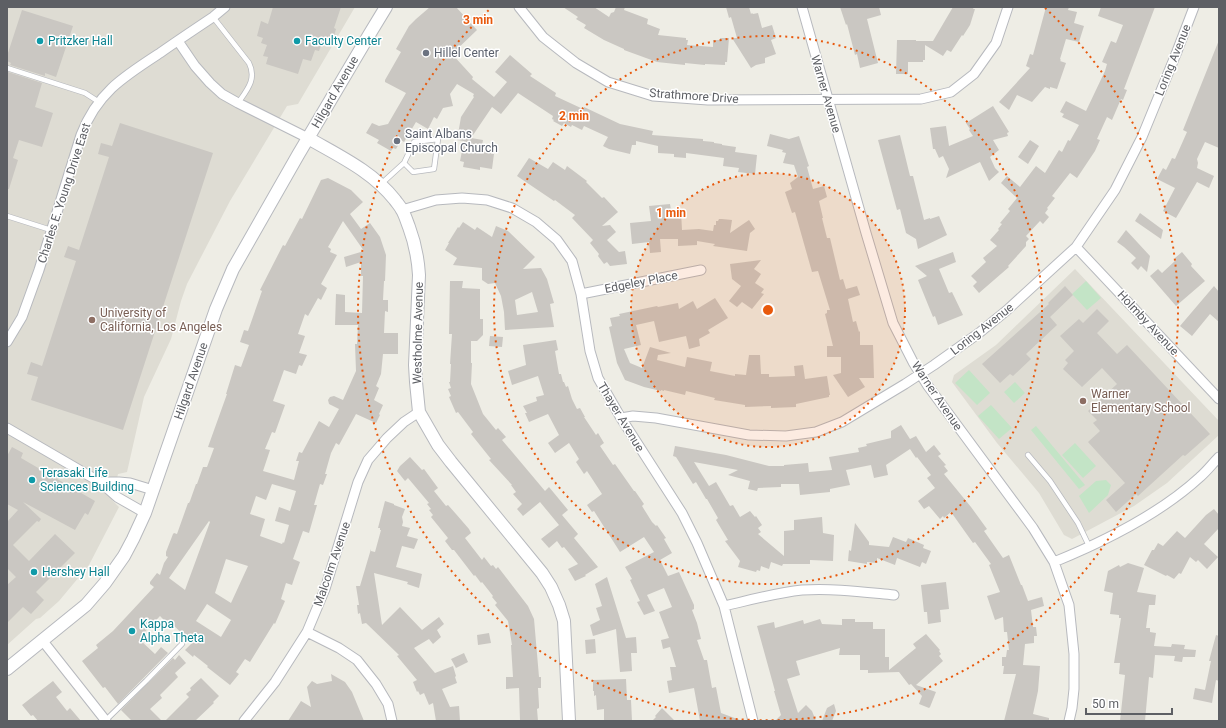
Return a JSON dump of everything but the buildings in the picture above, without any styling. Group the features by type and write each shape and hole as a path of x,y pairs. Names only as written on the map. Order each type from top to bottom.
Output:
{"street":[{"name":"Charles E. Young Drive East","path":"7,342 22,317 39,270 84,127 99,102 125,76 213,17 225,7"},
{"name":"Hilgard Avenue","path":"7,670 86,605 105,583 130,544 145,512 222,292 233,269 308,138 386,7"},
{"name":"Strathmore Drive","path":"519,7 543,37 576,63 608,82 653,96 708,100 922,99 951,92 974,74 996,43 1008,7"},
{"name":"Warner Avenue","path":"802,7 827,99 893,323 928,386 1034,528 1054,562 1069,605 1074,654 1072,702 1069,721"},
{"name":"Loring Avenue","path":"621,418 633,416 656,418 749,435 786,436 816,432 842,422 934,365 979,333 1006,311 1076,247 1115,190 1142,137 1194,7"},
{"name":"Westholme Avenue","path":"178,41 195,66 222,94 238,104 308,138 360,168 381,184 402,210 413,237 419,263 415,365 419,412 446,456 542,573 551,588 559,605 564,621 569,721"},
{"name":"Thayer Avenue","path":"402,210 436,200 462,198 487,200 512,208 536,222 557,240 572,261 581,294 590,351 598,378 621,418 682,513 697,543 724,606 753,721"},
{"name":"Holmby Avenue","path":"1076,247 1219,399"},
{"name":"Edgeley Place","path":"581,294 701,270"},
{"name":"Malcolm Avenue","path":"244,721 275,682 307,632 325,589 358,482 368,460 386,438 404,422 419,412"},
{"path":"7,428 100,482 117,497 145,512"},
{"path":"1054,562 1127,528 1173,499 1200,477 1219,457"},
{"path":"100,482 130,483 153,490"},
{"path":"724,606 762,596 802,590 842,589 894,595"},
{"path":"307,632 357,660 376,684 388,704 392,721"},
{"path":"42,640 106,720"}],"lane":[{"path":"213,17 249,63 252,70 253,77 238,104"},
{"path":"7,68 85,93 99,102"},
{"path":"381,184 404,163 414,142 438,139 434,169 413,172 404,163"},
{"path":"7,216 51,230"},
{"path":"1028,455 1050,480 1078,523 1089,546"},
{"path":"106,720 182,644"}],"shaded area":[{"name":"University of California, Los Angeles","path":"7,7 355,7 298,104 287,106 230,201 187,284 171,339 144,397 127,472 118,474 112,500 119,507 89,565 59,601 7,645"},
{"name":"Warner Elementary School","path":"1075,269 1219,421 1219,435 1167,483 1134,506 1072,539 1064,535 1039,493 997,443 952,382 954,375 996,345"}],"green space":[{"path":"1086,281 1101,298 1087,310 1072,294"},
{"path":"969,370 990,393 977,405 955,383"},
{"path":"1015,382 1025,393 1014,403 1004,392"},
{"path":"991,405 1012,428 999,439 978,416"},
{"path":"1036,426 1085,485 1079,489 1031,430"},
{"path":"1075,443 1096,466 1083,478 1062,455"},
{"path":"1106,480 1111,485 1108,495 1089,513 1079,496 1096,481"}],"place":[{"name":"Pritzker Hall","path":"40,41"},
{"name":"Faculty Center","path":"297,41"},
{"name":"Hillel Center","path":"426,53"},
{"name":"Saint Albans Episcopal Church","path":"397,141"},
{"name":"University of California, Los Angeles","path":"92,320"},
{"name":"Warner Elementary School","path":"1083,401"},
{"name":"Terasaki Life Sciences Building","path":"32,480"},
{"name":"Hershey Hall","path":"34,572"},
{"name":"Kappa Alpha Theta","path":"132,631"}]}
